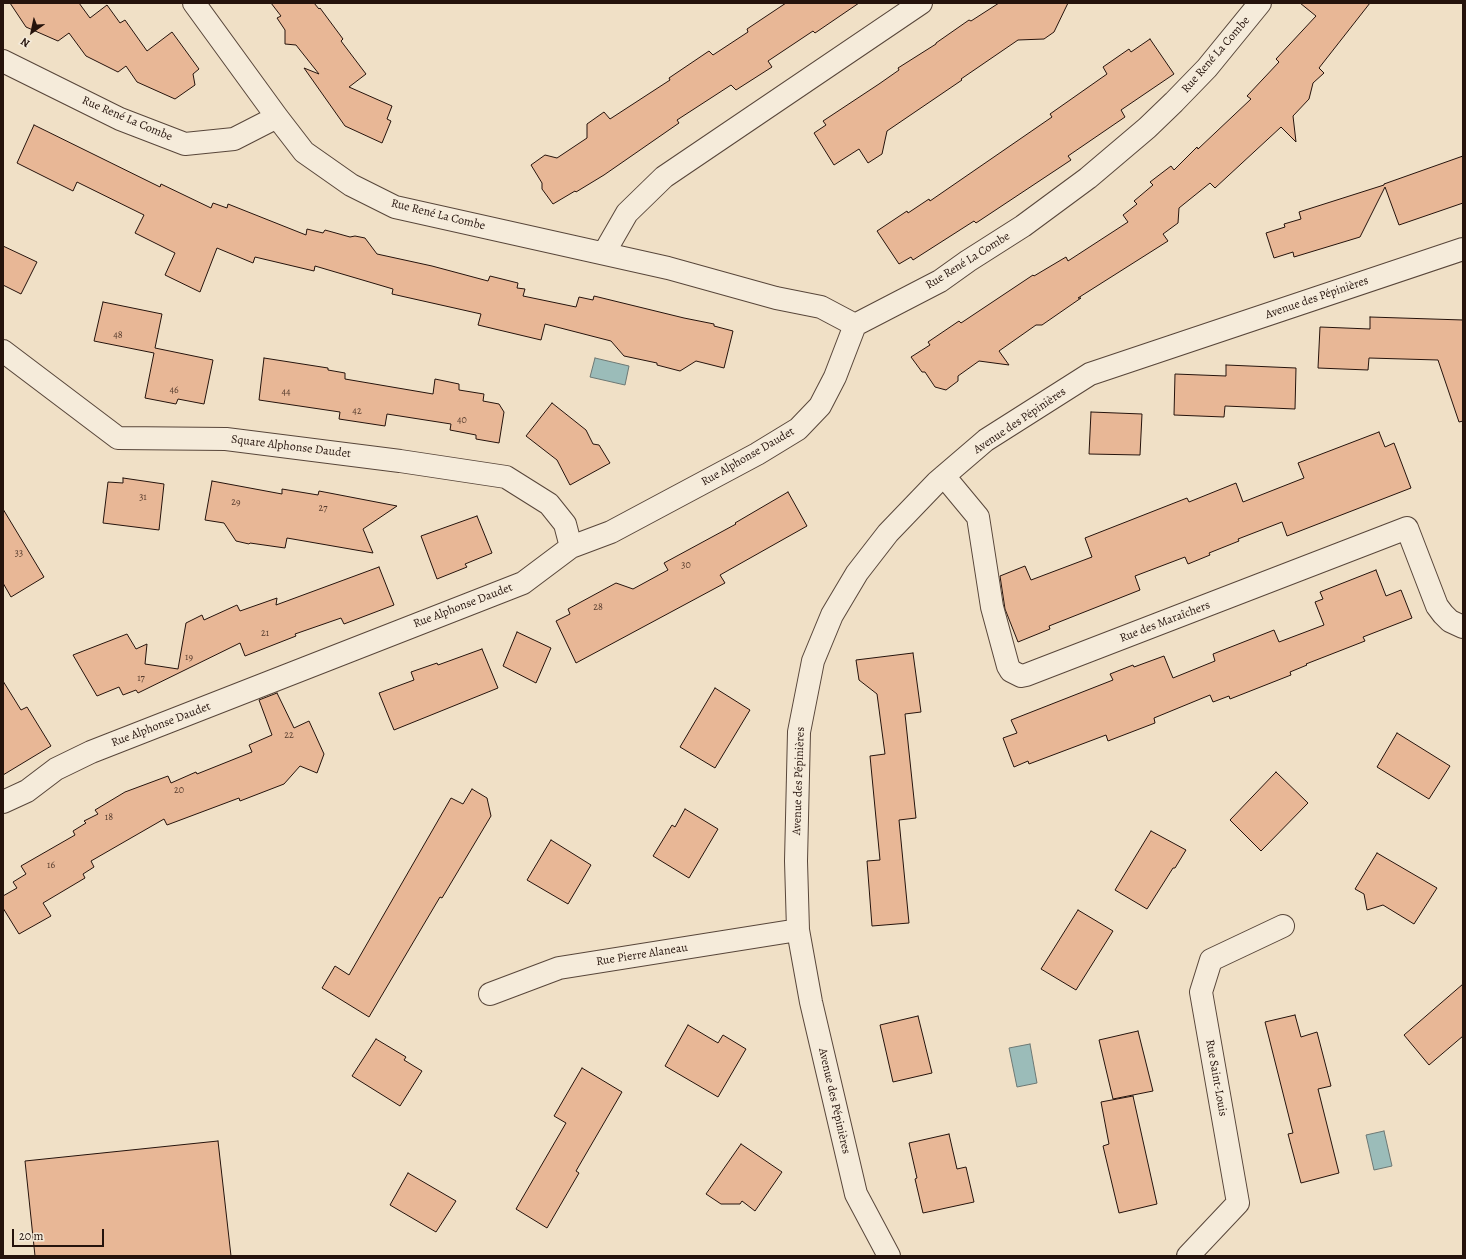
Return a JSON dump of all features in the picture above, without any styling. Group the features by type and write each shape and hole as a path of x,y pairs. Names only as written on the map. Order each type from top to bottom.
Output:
{"street":[{"name":"Rue René La Combe","path":"194,3 304,152 350,185 395,207 668,268 776,298 821,307 855,325 940,281 1028,222 1088,178 1174,102 1207,68 1260,3"},
{"path":"604,253 627,213 664,177 921,3"},
{"name":"Rue René La Combe","path":"3,62 120,119 184,144 234,139 277,117"},
{"name":"Avenue des Pépinières","path":"889,1256 856,1194 811,1002 798,930 796,861 799,732 813,661 832,616 857,573 888,533 944,476 986,440 1090,374 1463,249"},
{"name":"Rue Alphonse Daudet","path":"3,802 27,791 56,769 91,752 523,582 571,547 611,532 757,454 798,429 820,406 835,377 855,325"},
{"name":"Square Alphonse Daudet","path":"3,351 118,438 226,439 400,460 506,477 549,504 565,524 571,547"},
{"name":"Rue des Maraîchers","path":"944,476 978,517 992,607 1008,666 1011,671 1021,676 1034,673 1408,528 1437,606 1442,614 1450,621 1463,627"},
{"name":"Rue Saint-Louis","path":"1188,1256 1238,1203 1201,992 1211,960 1283,926"},
{"name":"Rue Pierre Alaneau","path":"490,994 559,968 798,930"}],"water":[{"path":"595,358 629,366 625,385 590,377"},
{"path":"1030,1044 1037,1083 1017,1087 1009,1048"},
{"path":"1384,1131 1392,1166 1374,1170 1366,1135"}],"building":[{"path":"10,3 79,3 90,18 107,5 120,23 125,20 147,51 172,32 199,69 193,74 195,85 175,99 137,82 126,66 118,72 86,56 69,33 58,41 26,27"},
{"path":"271,3 314,3 319,9 320,8 343,39 341,41 366,74 349,87 392,106 387,119 391,121 382,143 345,126 304,68 319,74 296,45 285,44 285,30 277,18 281,16"},
{"path":"786,3 859,3 815,33 813,31 768,61 772,67 736,90 731,85 677,120 679,123 604,175 553,204 542,189 542,183 531,165 545,155 557,158 587,138 587,124 604,112 610,119 670,80 669,78 709,51 713,55 748,32 747,29"},
{"path":"999,3 1068,3 1054,32 1044,39 1018,40 887,131 882,154 868,163 859,149 834,165 814,133 826,125 823,121 879,84 899,70 898,68 936,44 969,20 971,21"},
{"path":"1300,3 1370,3 1319,68 1324,73 1313,83 1309,99 1293,116 1296,142 1281,127 1215,188 1210,183 1179,208 1178,223 1163,234 1168,241 1078,298 1081,298 1042,325 1036,325 999,351 1009,365 979,361 958,376 958,381 946,390 935,387 925,372 922,372 911,357 930,345 928,342 959,321 961,323 1033,275 1034,276 1066,257 1068,261 1128,222 1123,215 1137,204 1134,201 1153,185 1150,182 1171,166 1174,170 1197,147 1198,149 1251,99 1247,96 1279,62 1276,59 1316,16"},
{"path":"1150,39 1174,74 1121,110 1125,117 1068,156 1071,160 976,223 974,221 913,260 911,257 899,264 877,231 907,211 908,213 929,199 930,201 1052,117 1050,114 1107,74 1103,67 1129,49 1131,52"},
{"path":"34,125 160,187 161,184 211,208 213,203 227,208 228,204 306,235 307,229 323,233 325,230 350,237 355,236 365,238 377,254 432,266 488,281 490,276 518,283 517,288 525,289 523,296 576,307 579,297 593,300 594,296 714,324 714,326 733,331 724,368 696,361 680,371 657,365 657,363 624,356 611,341 545,324 541,340 478,325 481,314 392,294 393,289 315,266 314,271 255,257 253,263 217,248 200,292 165,275 175,253 135,233 144,215 77,182 73,191 17,163"},
{"path":"1463,156 1463,203 1399,225 1385,187 1360,237 1294,257 1293,252 1274,258 1266,233 1285,227 1284,224 1301,219 1299,212 1384,185"},
{"path":"3,246 37,262 21,294 3,285"},
{"path":"103,302 162,314 155,348 213,360 204,404 178,399 176,404 145,398 154,353 94,341"},
{"path":"1370,317 1463,320 1463,421 1459,422 1438,360 1369,358 1368,370 1318,368 1320,327 1370,329"},
{"path":"264,358 328,368 328,370 345,373 345,379 433,394 435,379 459,384 459,390 484,394 483,401 499,404 504,412 499,443 476,439 476,435 450,430 451,424 387,414 385,426 339,419 340,412 259,400"},
{"path":"1226,365 1296,368 1295,409 1225,406 1224,417 1174,415 1175,374 1226,376"},
{"path":"552,403 586,430 593,444 599,445 610,463 570,485 557,460 526,436"},
{"path":"1091,412 1142,414 1140,455 1089,454"},
{"path":"1379,432 1385,447 1394,443 1411,488 1287,536 1282,522 1238,539 1239,541 1209,553 1210,555 1188,564 1185,557 1135,576 1140,590 1049,626 1050,629 1018,642 1005,609 1000,576 1025,566 1031,580 1092,557 1085,538 1187,498 1189,502 1236,483 1243,502 1304,478 1298,463"},
{"path":"123,478 164,484 159,530 103,523 108,482 123,483"},
{"path":"212,481 282,494 282,489 318,495 319,491 397,506 363,529 373,553 287,538 285,548 249,544 236,541 224,523 205,520"},
{"path":"788,492 807,526 720,575 725,583 576,663 556,621 570,614 568,609 616,583 633,589 668,570 664,563 736,524 735,523"},
{"path":"3,509 44,577 11,597 3,583"},
{"path":"477,516 492,553 465,564 467,567 437,579 421,536"},
{"path":"379,567 394,605 344,624 341,618 295,634 296,636 245,656 240,643 138,693 136,690 123,695 119,687 97,696 73,655 127,634 136,649 147,644 145,664 178,669 186,623 202,615 204,620 237,605 240,611 277,598 276,605"},
{"path":"1376,570 1386,596 1401,590 1412,618 1363,637 1365,641 1306,664 1307,665 1290,672 1291,675 1230,699 1229,696 1213,702 1210,695 1154,718 1155,723 1108,741 1106,735 1029,764 1028,761 1014,767 1003,738 1017,733 1011,720 1113,680 1110,674 1133,665 1134,667 1164,656 1173,678 1215,661 1213,654 1274,630 1279,642 1324,625 1315,602 1323,599 1320,592"},
{"path":"517,632 551,648 536,683 503,666"},
{"path":"482,649 498,688 394,730 379,693 414,680 411,672 437,663 438,665"},
{"path":"913,653 921,712 905,714 916,818 899,820 909,923 872,926 867,861 880,860 870,756 885,754 877,694 859,680 856,660"},
{"path":"3,681 21,710 27,707 51,746 3,775"},
{"path":"715,688 750,710 715,768 680,747"},
{"path":"277,693 294,728 309,721 324,754 317,773 300,766 284,784 240,801 239,798 167,825 164,819 91,861 94,867 83,874 85,878 43,903 51,916 19,934 3,908 3,896 17,888 13,882 26,874 21,866 75,835 73,831 86,823 84,821 98,814 95,810 125,792 168,776 171,783 196,772 197,774 252,752 249,745 272,735 259,700"},
{"path":"1397,733 1450,766 1429,799 1377,767"},
{"path":"1276,772 1308,803 1261,851 1230,820"},
{"path":"472,789 487,798 491,816 442,898 440,897 369,1017 322,988 335,966 349,975 451,798 463,804"},
{"path":"685,809 718,829 689,878 653,856 672,825 675,827"},
{"path":"1151,831 1186,850 1147,909 1115,890"},
{"path":"551,840 591,865 568,904 527,880"},
{"path":"1377,853 1437,888 1414,924 1383,905 1367,910 1364,894 1355,889"},
{"path":"1078,910 1113,931 1076,990 1041,969"},
{"path":"1463,984 1463,1036 1429,1065 1404,1035"},
{"path":"1295,1015 1301,1037 1317,1032 1331,1086 1318,1089 1339,1173 1301,1183 1288,1134 1293,1133 1265,1022"},
{"path":"918,1016 932,1073 893,1082 880,1025"},
{"path":"688,1025 718,1043 723,1035 746,1049 718,1097 665,1066"},
{"path":"1138,1031 1153,1091 1113,1099 1099,1040"},
{"path":"376,1039 406,1057 404,1060 422,1071 400,1106 352,1076"},
{"path":"582,1068 622,1092 576,1171 579,1173 547,1228 516,1209 566,1123 554,1116"},
{"path":"1133,1096 1157,1204 1119,1213 1103,1146 1109,1144 1101,1102"},
{"path":"949,1134 957,1169 966,1167 974,1202 923,1213 909,1143"},
{"path":"218,1141 231,1256 35,1256 25,1161"},
{"path":"741,1144 782,1172 755,1211 742,1201 740,1204 721,1204 706,1194"},
{"path":"408,1173 456,1201 436,1232 390,1205"}]}
